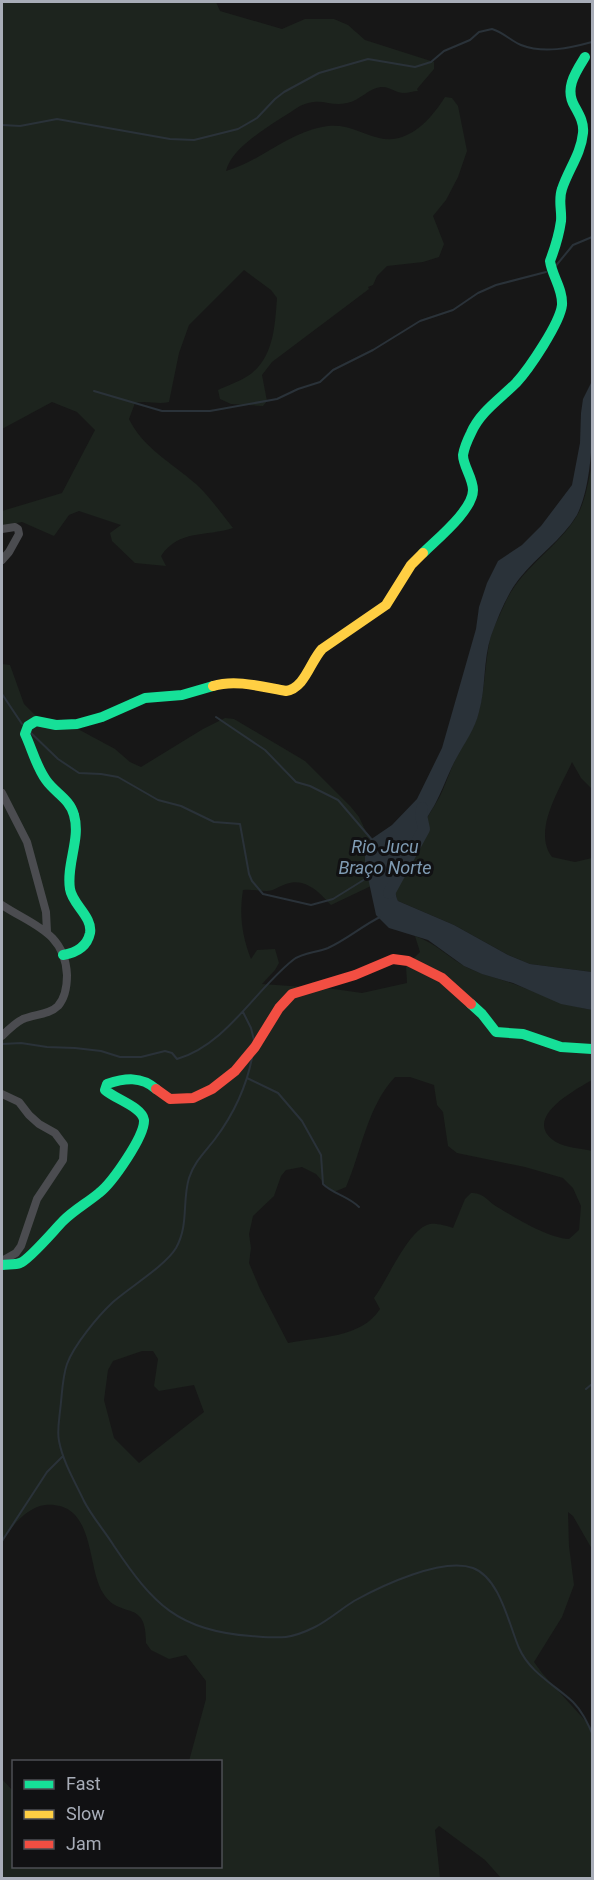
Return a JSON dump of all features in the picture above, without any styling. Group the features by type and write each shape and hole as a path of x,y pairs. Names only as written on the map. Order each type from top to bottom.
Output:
{"street":[{"path":"63,955 84,946 90,931 88,921 72,898 69,882 75,836 74,815 71,807 46,781 25,734 28,726 36,721 56,725 77,724 102,717 145,698 183,695 222,683 293,690 304,680 321,649 386,605 411,565 457,519 471,499 472,481 463,456 471,432 484,413 518,381 547,339 559,315 562,304 560,288 550,261 557,242 561,219 560,197 583,132 580,114 570,99 569,90 574,73 585,57"},
{"path":"2,529 15,527 19,534 2,560"},
{"path":"2,793 27,842 46,912 47,932"},
{"path":"2,905 47,932 56,941 66,966 67,982 64,996 57,1006 48,1012 23,1019 2,1036"},
{"path":"2,1263 21,1263 71,1213 100,1193 112,1181 141,1133 144,1121 142,1115 135,1107 106,1092 110,1081 122,1078 138,1079 148,1082 165,1097 175,1100 193,1098 212,1089 235,1071 255,1047 279,1008 292,994 355,975 393,959 408,961 442,978 482,1014 496,1032 523,1034 561,1047 592,1049"},
{"path":"2,1094 19,1102 39,1124 55,1133 64,1146 63,1160 38,1199 21,1246 16,1253 2,1263"}],"shaded area":[{"path":"2,2 216,2 220,11 282,29 305,19 334,19 348,25 365,40 434,62 434,69 417,89 418,91 401,93 381,87 347,103 314,102 300,106 246,143 230,161 226,171 239,167 309,130 338,126 379,138 400,138 426,121 445,97 452,98 458,106 467,151 458,177 446,200 433,216 444,244 439,257 423,262 387,266 377,276 373,285 368,287 369,289 272,362 262,375 267,401 263,406 231,404 220,399 218,390 252,373 265,357 272,338 277,298 271,290 244,270 189,325 179,353 169,402 135,403 129,419 142,438 201,489 233,528 194,535 176,542 168,547 161,556 166,566 135,563 112,541 110,533 121,525 79,511 69,515 54,536 22,522 2,526 2,511 62,493 95,430 77,412 52,402 2,429"},
{"path":"592,466 592,789 581,778 572,762 550,810 545,835 552,857 575,862 592,858 592,972 530,964 508,955 454,925 398,901 396,890 398,877 410,847 441,794 457,756 475,723 481,702 490,639 506,601 522,577 561,537 578,514"},
{"path":"2,664 10,665 24,704 34,714 42,719 63,721 115,749 130,762 141,767 203,729 225,718 234,719 305,761 351,807 359,817 370,840 367,869 371,886 331,905 311,887 299,882 286,884 270,891 243,890 242,925 251,959 257,950 275,949 279,963 262,984 362,993 407,983 406,966 420,952 415,936 429,942 472,970 562,1002 592,1010 592,1080 554,1106 544,1124 547,1133 556,1142 592,1151 592,1549 573,1516 568,1512 574,1585 562,1617 534,1662 592,1728 592,1878 501,1878 485,1860 439,1826 435,1830 440,1878 2,1878 2,1779 12,1790 12,1868 222,1868 222,1760 189,1760 206,1699 206,1681 186,1655 169,1659 151,1650 146,1643 142,1620 137,1614 117,1606 103,1593 87,1537 73,1513 61,1507 45,1505 25,1514 9,1531 2,1544","holes":["395,1077 410,1077 434,1085 437,1105 443,1112 448,1146 457,1153 525,1167 563,1178 573,1188 581,1206 579,1230 569,1239 552,1235 495,1206 483,1196 471,1193 465,1199 453,1228 430,1224 422,1228 406,1245 374,1298 380,1309 372,1319 362,1326 338,1335 288,1343 249,1263 251,1248 249,1234 253,1216 274,1196 281,1176 286,1170 302,1167 316,1174 334,1192 346,1187 371,1115 378,1102","142,1351 153,1351 158,1359 154,1386 159,1391 194,1385 204,1412 139,1463 114,1438 104,1400 108,1370 113,1361"]}],"water":[{"name":"Rio Jucu Braço Norte","path":"592,381 591,450 583,501 571,524 519,579 503,606 488,645 483,693 477,718 437,800 407,852 397,880 396,891 398,901 454,925 508,955 530,964 592,972 592,1010 561,1004 513,983 482,974 464,966 428,940 389,928 376,915 365,864 365,853 370,840 392,825 417,799 442,748 476,629 479,607 498,561 522,545 541,526 572,485 580,443 583,399"}],"waterway":[{"path":"2,125 20,126 57,119 170,139 194,140 238,129 257,118 284,92 319,73 368,59 415,67 431,62 444,51 470,40 479,32 492,29 530,48 548,50 592,42"},
{"path":"554,268 573,245 592,237"},
{"path":"94,391 162,411 210,411 277,399 320,382 333,370 373,350 420,321 453,310 478,293 496,285 546,272"},
{"path":"2,694 22,724"},
{"path":"216,717 265,750 296,782 310,786 338,800 373,841"},
{"path":"29,731 58,759 79,773 118,777 158,800 181,806 214,822 240,824 249,874 263,894 311,905 333,899 370,876"},
{"name":"Rio Jucu Braço Norte","path":"389,893 424,829 422,808"},
{"path":"2,1044 21,1043 75,1048 101,1051 120,1057 141,1057 165,1051 172,1053 177,1059 210,1042 239,1016 293,960 301,955 335,945 380,917"},
{"path":"243,1012 254,1040"},
{"path":"252,1058 233,1111 191,1172 187,1187 183,1231 176,1248 156,1269 107,1308 70,1356 62,1388 58,1438 66,1464 84,1501 128,1566 155,1599 186,1621 226,1633 269,1637 291,1636 320,1624 354,1601 395,1581 445,1566 473,1568 482,1573 497,1592 524,1657 536,1672 576,1705 592,1733"},
{"path":"247,1078 278,1093 302,1121 321,1155 323,1184 359,1207"},
{"path":"586,1389 592,1384"},
{"path":"2,1541 47,1472 63,1456"}],"traffic: fast":[{"path":"423,553 461,515 471,498 473,486 463,455 475,425 485,412 516,383 543,346 560,313 561,293 550,261 561,221 561,193 582,141 582,123 572,100 571,87 585,57"},
{"path":"63,955 80,948 90,933 86,916 74,900 70,889 69,880 76,824 72,809 66,800 50,785 39,769 25,734 28,726 36,721 56,725 77,724 102,717 145,698 182,695 213,686"},
{"path":"471,1004 496,1032 523,1034 561,1047 592,1049"},
{"path":"2,1265 24,1261 67,1217 105,1188 134,1147 143,1127 142,1115 105,1090 107,1084 133,1079 145,1082 156,1089"}],"traffic: slow":[{"path":"213,686 240,683 286,691 293,689 303,680 322,649 386,605 411,565 423,553"}],"traffic: jam":[{"path":"156,1089 170,1099 193,1098 212,1089 235,1071 255,1047 279,1008 292,994 355,975 393,959 408,961 442,978 471,1004"}]}
